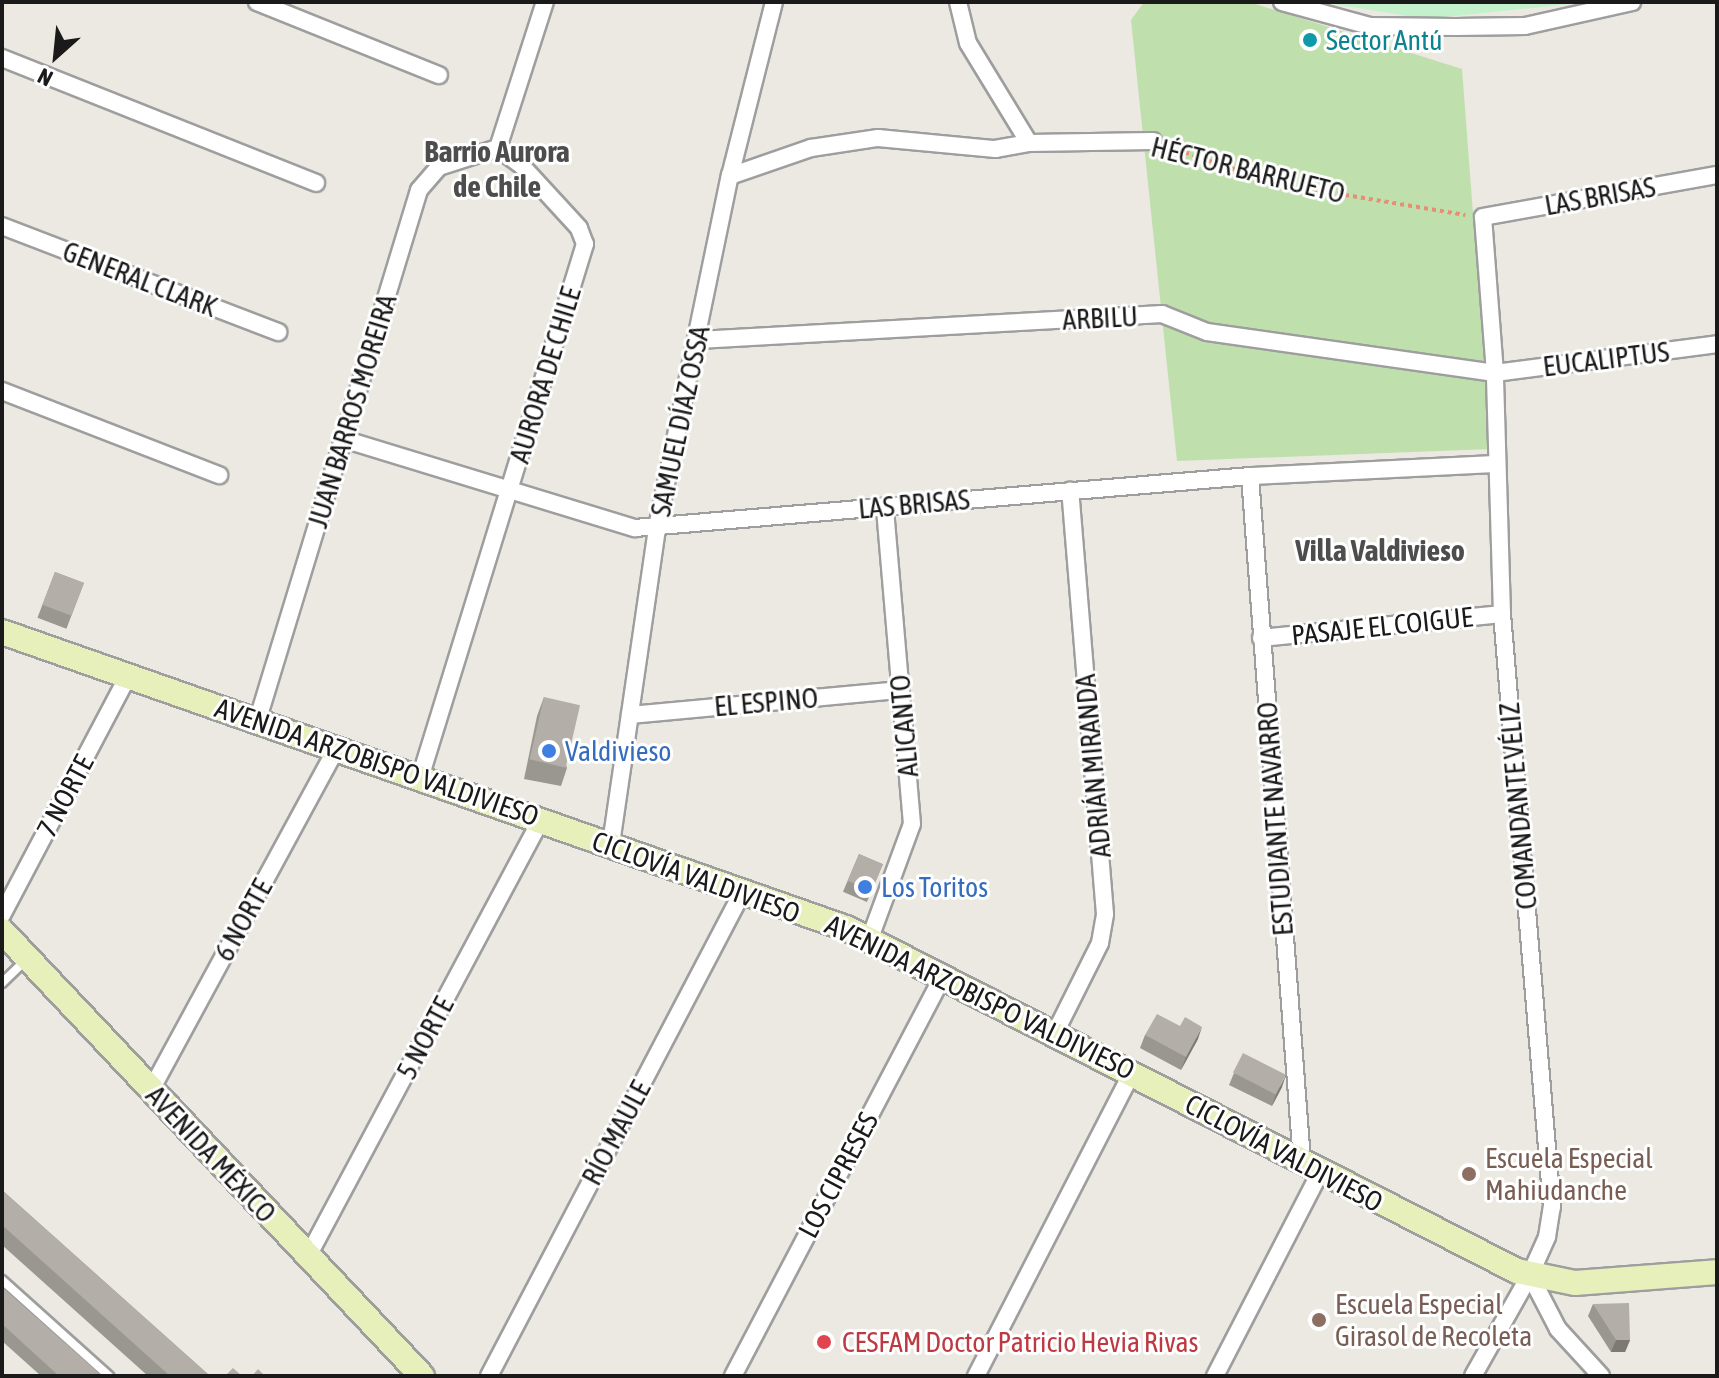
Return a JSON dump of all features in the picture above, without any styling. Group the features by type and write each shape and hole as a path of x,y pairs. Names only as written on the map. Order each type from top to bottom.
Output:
{"street":[{"path":"257,2 439,75"},
{"path":"498,148 545,2"},
{"name":"SAMUEL DÍAZ OSSA","path":"611,844 657,527 730,176 774,2"},
{"path":"958,2 968,43 1029,143"},
{"path":"1282,2 1370,26 1455,27 1525,26 1632,2"},
{"path":"2,58 316,183"},
{"name":"HÉCTOR BARRUETO","path":"730,176 811,148 878,138 995,149 1029,143 1153,141"},
{"name":"JUAN BARROS MOREIRA","path":"257,722 419,190 439,167 498,148"},
{"name":"AURORA DE CHILE","path":"420,778 585,244 579,228 521,165 498,148"},
{"name":"LAS BRISAS","path":"1483,217 1717,175"},
{"name":"COMANDANTE VÉLIZ","path":"1473,1376 1530,1275 1547,1237 1552,1207 1502,614 1495,373 1483,217"},
{"name":"GENERAL CLARK","path":"2,226 278,332"},
{"name":"ARBILU","path":"698,340 1162,314 1207,332 1495,373"},
{"name":"EUCALIPTUS","path":"1495,373 1717,344"},
{"path":"2,391 219,475"},
{"name":"LAS BRISAS","path":"343,439 635,528 1250,476 1497,464"},
{"name":"ESTUDIANTE NAVARRO","path":"1250,476 1261,638 1312,1166"},
{"name":"ADRIÁN MIRANDA","path":"1056,1031 1100,943 1105,914 1070,490"},
{"name":"ALICANTO","path":"870,938 910,836 885,506"},
{"name":"PASAJE EL COIGUE","path":"1261,638 1502,614"},
{"name":"AVENIDA ARZOBISPO VALDIVIESO","path":"2,632 542,818 870,938 1530,1275 1575,1283 1717,1272"},
{"name":"7 NORTE","path":"2,915 128,676"},
{"name":"EL ESPINO","path":"630,715 901,690"},
{"name":"6 NORTE","path":"151,1090 336,749"},
{"name":"5 NORTE","path":"307,1258 542,818"},
{"name":"RÍO MAULE","path":"489,1376 743,891"},
{"name":"AVENIDA MÉXICO","path":"2,931 307,1258 422,1376"},
{"name":"LOS CIPRESES","path":"733,1376 944,974"},
{"path":"976,1376 1133,1071"},
{"path":"1215,1376 1312,1166"},
{"path":"1530,1275 1543,1308 1601,1376"}],"lane":[{"path":"2,983 28,959"},
{"path":"2,1280 109,1376"}],"path":[{"name":"HÉCTOR BARRUETO","path":"1153,141 1274,183 1483,217"}],"green space":[{"path":"1144,2 1249,2 1462,69 1491,449 1177,461 1131,20"},
{"path":"1321,2 1587,2 1426,19"}],"building":[{"path":"55,572 84,583 71,616 42,605"},
{"name":"Valdivieso","path":"544,697 580,705 566,768 530,759"},
{"path":"859,854 883,864 872,891 848,881"},
{"path":"1157,1014 1180,1026 1185,1017 1202,1027 1186,1057 1145,1035"},
{"path":"1243,1053 1286,1075 1276,1094 1233,1073"},
{"path":"2,1190 210,1376 170,1376 2,1225"},
{"path":"2,1287 102,1376 59,1376 2,1324"},
{"path":"1629,1303 1630,1340 1616,1340 1593,1304"},
{"path":"233,1368 242,1376 225,1376"},
{"path":"258,1369 265,1376 252,1376"}],"place":[{"name":"Sector Antú","path":"1310,40"},
{"name":"Valdivieso","path":"549,751"},
{"name":"Los Toritos","path":"865,887"},
{"name":"Escuela Especial Mahiudanche","path":"1469,1174"},
{"name":"Escuela Especial Girasol de Recoleta","path":"1319,1320"},
{"name":"CESFAM Doctor Patricio Hevia Rivas","path":"824,1342"}],"district":[{"name":"Barrio Aurora de Chile","path":"497,168"},
{"name":"Villa Valdivieso","path":"1380,550"}]}
